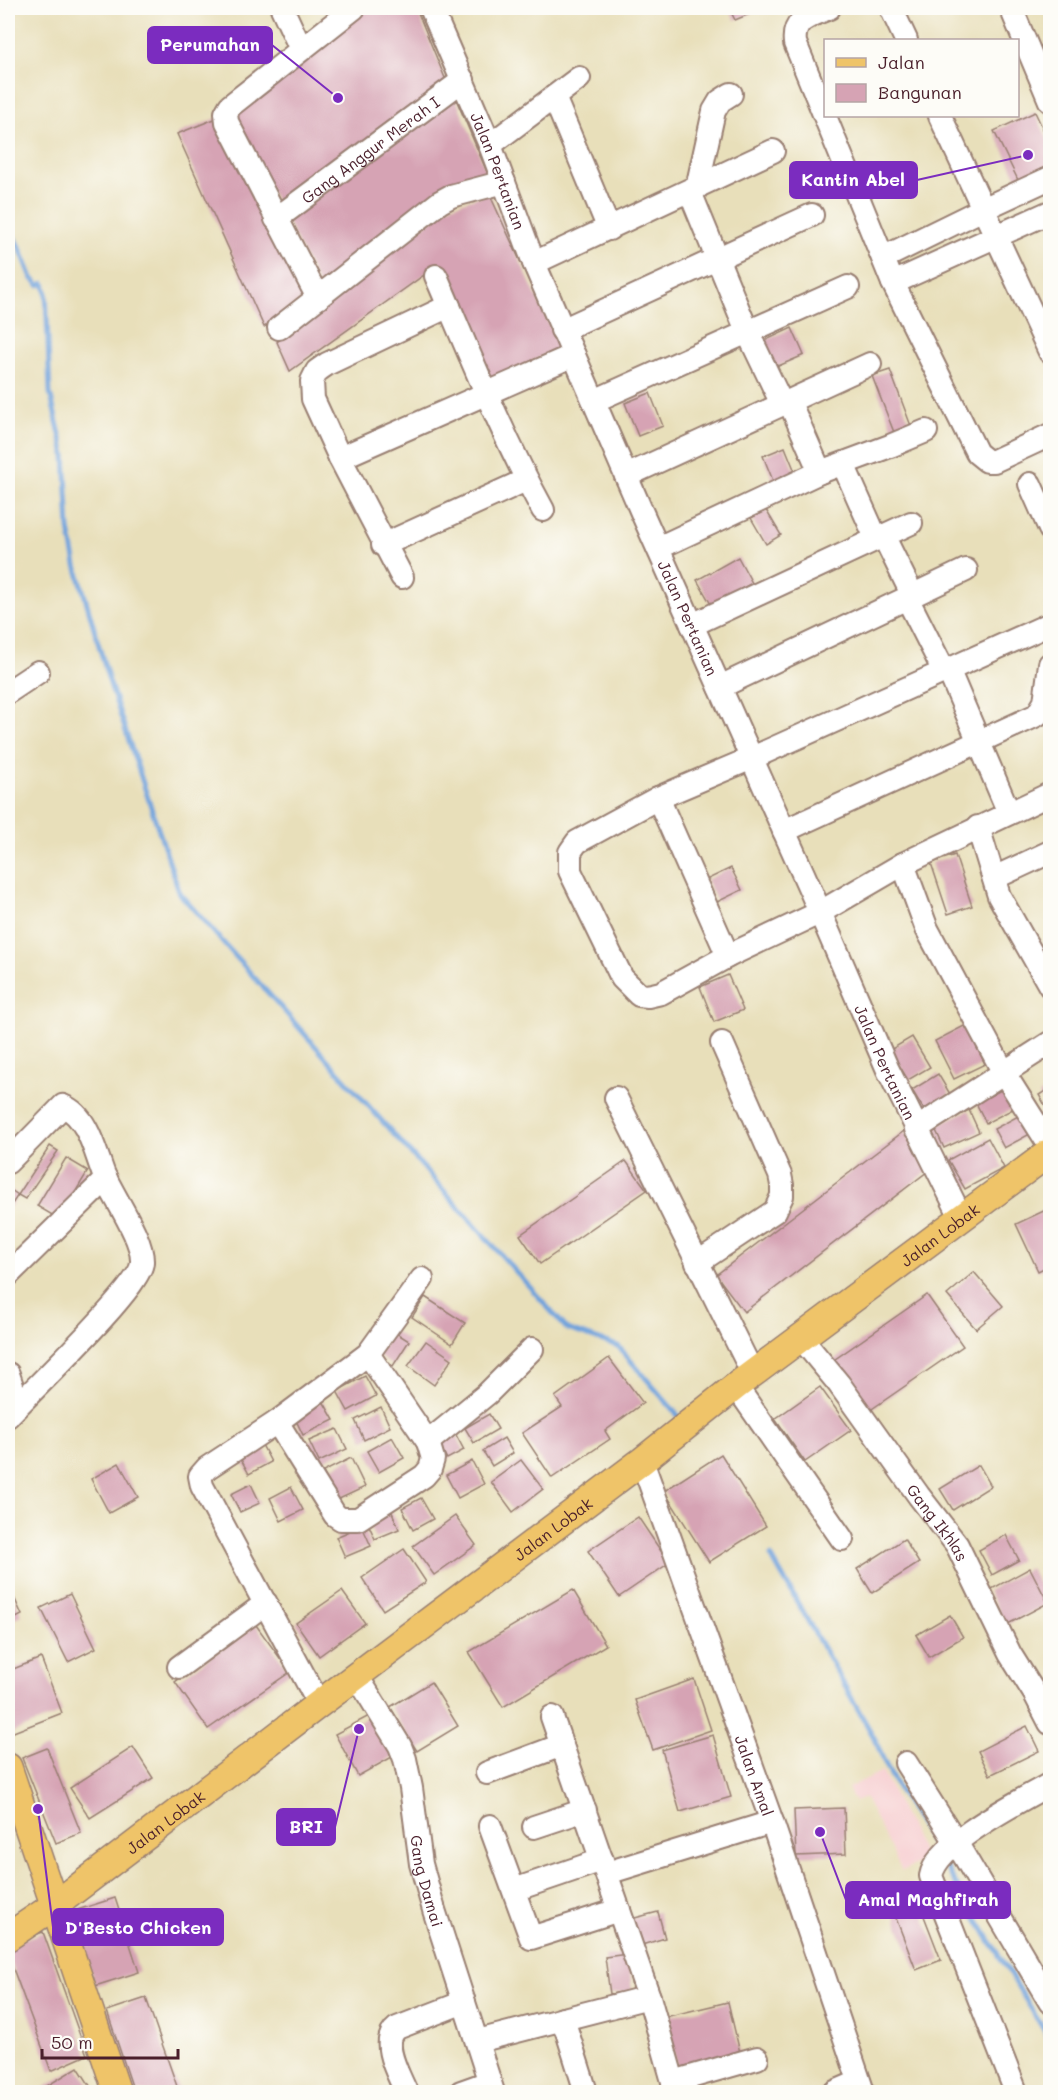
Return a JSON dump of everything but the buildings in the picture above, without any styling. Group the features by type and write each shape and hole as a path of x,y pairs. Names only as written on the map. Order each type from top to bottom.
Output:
{"main road":[{"name":"Jalan Lobak","path":"8,1937 55,1905 642,1461 745,1380 1050,1152"},
{"path":"8,1767 117,2092"}],"street":[{"path":"282,8 301,49"},
{"path":"318,298 227,122 226,113 230,106 354,8"},
{"name":"Jalan Pertanian","path":"431,8 490,145 534,263 626,476 916,1129 962,1219"},
{"path":"824,114 795,43 795,30 801,20 829,8"},
{"path":"891,8 906,39"},
{"path":"1011,8 1050,101"},
{"path":"490,145 579,78"},
{"name":"Gang Anggur Merah I","path":"276,219 463,80"},
{"path":"731,94 720,101 714,111 693,190 747,331 820,472"},
{"path":"554,97 609,229"},
{"path":"825,117 893,283 981,458 994,461 1050,435"},
{"path":"940,117 1050,352"},
{"path":"534,263 773,151"},
{"path":"883,258 1050,178"},
{"path":"279,328 440,202 451,196 504,182"},
{"path":"893,283 1050,212"},
{"path":"562,330 812,215"},
{"path":"436,276 486,393 526,480 543,510"},
{"path":"594,401 848,287"},
{"path":"402,578 340,458 313,399 312,381 317,371 327,364 449,306"},
{"path":"340,458 574,355"},
{"path":"626,476 870,364"},
{"path":"658,548 820,472 926,430"},
{"path":"843,464 980,741 1009,813"},
{"path":"383,544 526,480"},
{"path":"1030,484 1050,529"},
{"path":"692,625 911,523"},
{"path":"720,687 966,570"},
{"path":"1050,624 658,798 577,842 570,852 570,871 622,978 639,995 648,996 661,993 728,956 819,913 903,864 1050,794"},
{"path":"784,831 1037,715 1045,702 1050,664"},
{"path":"8,692 38,672"},
{"path":"658,798 728,956"},
{"path":"978,827 999,896 1043,955 1050,986"},
{"path":"993,878 1050,852"},
{"path":"903,864 927,929 1005,1073 1050,1146"},
{"path":"697,1263 775,1212 782,1196 780,1176 722,1043"},
{"path":"916,1129 1050,1043"},
{"path":"616,1098 697,1263 745,1380 842,1539"},
{"path":"8,1162 63,1106 71,1109 81,1118 106,1179 141,1250 142,1262 140,1273 124,1296 13,1410"},
{"path":"8,1275 106,1179"},
{"path":"319,1704 202,1486 200,1476 207,1468 277,1422 368,1354 422,1279"},
{"name":"Gang Ikhlas","path":"801,1338 839,1384 957,1545 1010,1654 1050,1723"},
{"path":"428,1442 487,1394 532,1349"},
{"path":"277,1422 335,1515 341,1520 358,1519 424,1476 430,1469 433,1459 428,1442 368,1354"},
{"path":"8,1374 13,1410"},
{"name":"Jalan Amal","path":"642,1461 772,1822 861,2087"},
{"path":"179,1667 266,1603"},
{"name":"Gang Damai","path":"357,1676 400,1746 405,1759 421,1864 491,2087"},
{"path":"552,1717 649,1997 674,2087 757,2058"},
{"path":"488,1773 562,1745"},
{"path":"906,1763 1050,2002"},
{"path":"1016,2092 931,1876 935,1864 955,1843 1050,1784"},
{"path":"534,1827 585,1810"},
{"path":"514,1890 772,1822"},
{"path":"490,1826 531,1938 619,1910"},
{"path":"478,2042 649,1997"},
{"path":"406,2092 388,2047 389,2037 397,2028 464,2002"},
{"path":"562,2019 586,2092"},
{"path":"461,2092 491,2087"},
{"path":"835,2092 861,2087"}],"shaded area":[{"path":"882,1771 926,1859 902,1871 865,1798 855,1802 848,1788"}],"waterway":[{"path":"8,227 20,248 32,278 39,285 44,283 50,393 65,455 69,529 76,565 109,681 180,894 567,1329 618,1346 681,1419"},
{"path":"771,1556 876,1741 896,1785 938,1854"},
{"path":"944,1864 1050,2040"}],"place":[{"name":"Perumahan","path":"338,98"},
{"name":"Kantin Abel","path":"1028,155"},
{"name":"BRI","path":"359,1729"},
{"name":"D'Besto Chicken","path":"38,1809"},
{"name":"Amal Maghfirah","path":"820,1832"}]}
